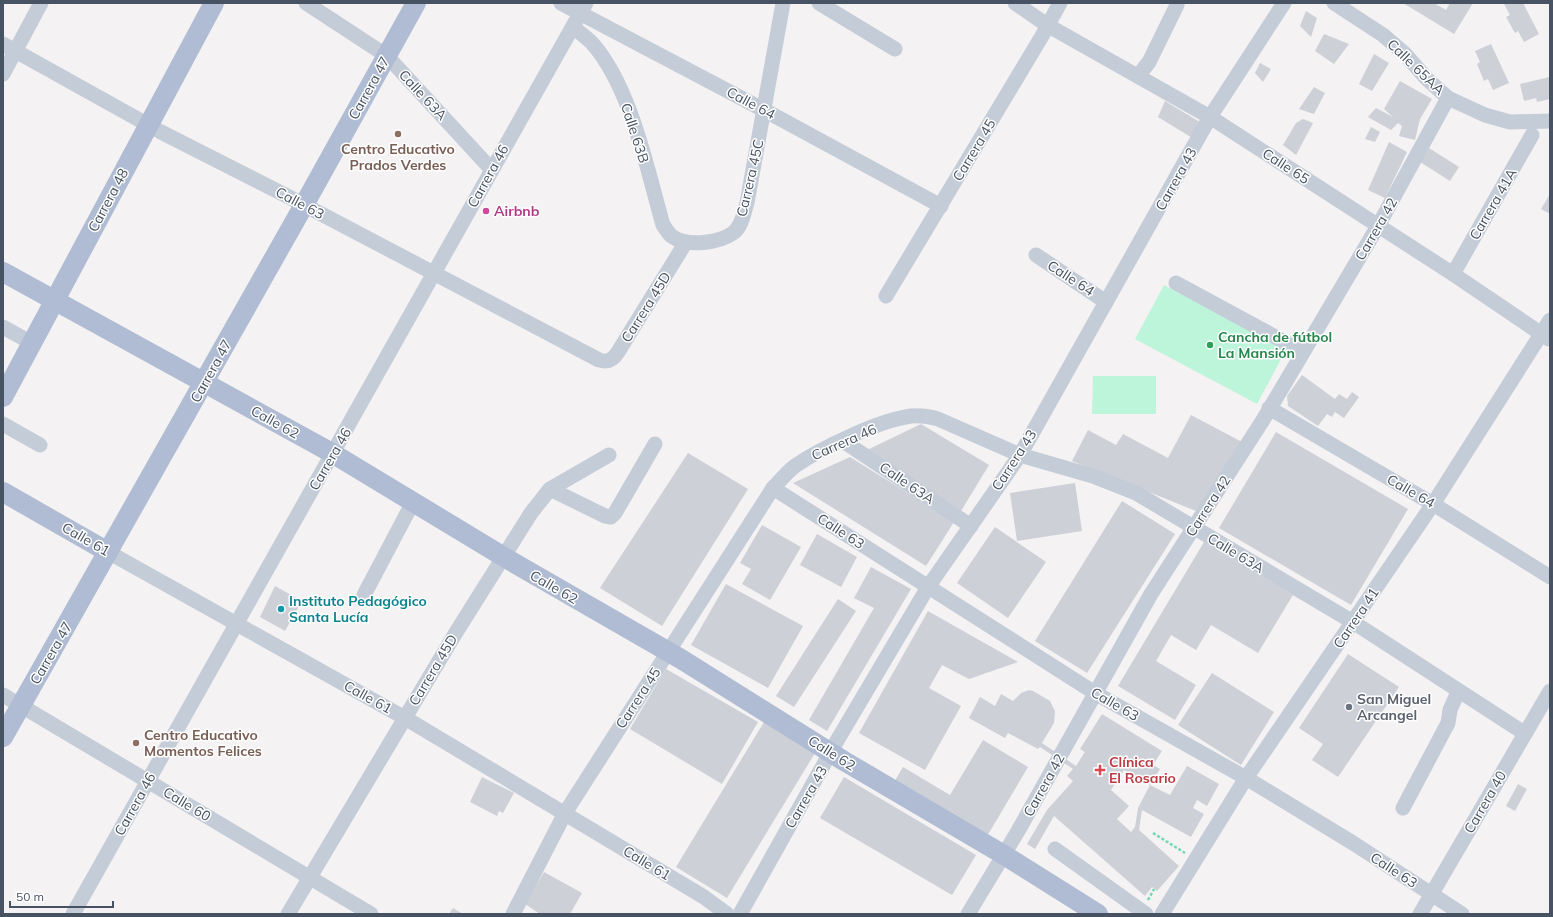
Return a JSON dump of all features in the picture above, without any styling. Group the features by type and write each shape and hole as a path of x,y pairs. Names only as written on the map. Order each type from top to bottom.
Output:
{"main road":[{"name":"Carrera 48","path":"3,397 124,170 150,126 214,3"},
{"name":"Carrera 47","path":"3,737 204,383 416,3"},
{"name":"Calle 62","path":"3,272 332,454 414,502 503,557 669,653 1004,855 1098,914"},
{"name":"Calle 61","path":"3,492 108,552"}],"street":[{"path":"3,74 9,47 40,3"},
{"name":"Calle 63A","path":"306,3 387,56 491,169"},
{"name":"Calle 64","path":"561,3 580,15 764,110 941,206"},
{"name":"Carrera 45C","path":"686,242 721,239 734,232 742,220 747,203 783,3"},
{"path":"820,3 895,49"},
{"name":"Calle 65","path":"1015,3 1047,24 1210,117 1453,274 1546,337"},
{"name":"Carrera 45","path":"886,296 941,206 1060,3"},
{"name":"Carrera 43","path":"740,914 831,752 928,587 1020,455 1210,117 1284,3"},
{"name":"Calle 65AA","path":"1334,3 1383,35 1405,54 1426,78 1448,98 1485,115 1510,122 1550,121"},
{"path":"1138,76 1149,62 1177,5"},
{"name":"Carrera 46","path":"73,914 434,274 491,169 580,15"},
{"name":"Calle 63B","path":"580,15 592,43 622,92 634,126 663,225 673,237 686,242"},
{"name":"Calle 63","path":"9,47 150,126 599,360"},
{"name":"Carrera 42","path":"968,914 1004,855 1151,594 1269,408 1378,226 1448,98"},
{"name":"Carrera 41A","path":"1453,274 1532,135"},
{"name":"Carrera 45D","path":"599,360 605,362 613,359 686,242"},
{"name":"Calle 64","path":"1036,255 1106,302"},
{"path":"1176,283 1303,352"},
{"name":"Carrera 41","path":"1162,914 1246,778 1546,337 1550,320"},
{"path":"3,327 32,343"},
{"name":"Calle 64","path":"1269,408 1433,504 1550,577"},
{"name":"Calle 63A","path":"926,415 1020,455 1115,484 1136,493 1353,622 1458,692 1524,733"},
{"name":"Carrera 46","path":"773,488 793,468 812,455 896,420 910,416 926,415"},
{"path":"3,424 40,445"},
{"name":"Calle 63A","path":"843,441 971,526"},
{"path":"550,489 611,517 615,513 656,444"},
{"name":"Carrera 45D","path":"288,914 405,718 531,513 550,489 609,455"},
{"name":"Calle 63","path":"773,488 1095,693 1246,778 1353,843 1462,914"},
{"name":"Carrera 45","path":"513,914 565,813 642,691 669,653 773,488"},
{"path":"364,595 414,502"},
{"name":"Calle 61","path":"108,552 405,718 704,897 727,914"},
{"name":"Carrera 40","path":"1420,914 1524,733 1550,691"},
{"path":"1403,808 1448,724 1450,710 1458,692"},
{"name":"Calle 60","path":"3,695 371,914"},
{"path":"1055,849 1146,914"}],"path":[{"path":"1153,833 1184,853"}],"green space":[{"name":"Cancha de fútbol La Mansión","path":"1164,285 1286,350 1257,404 1135,339"},
{"path":"1093,376 1156,376 1156,414 1092,414"}],"building":[{"path":"1403,3 1434,3 1446,10 1450,3 1473,3 1454,34"},
{"path":"1523,3 1539,34 1524,42 1518,31 1515,33 1506,17 1510,15 1504,4"},
{"path":"1306,11 1317,18 1311,37 1300,26"},
{"path":"1324,34 1349,44 1334,64 1315,51"},
{"path":"1491,44 1509,83 1493,90 1488,79 1484,81 1477,64 1480,62 1475,51"},
{"path":"1374,54 1389,63 1372,91 1359,84"},
{"path":"1260,63 1271,69 1263,82 1255,73"},
{"path":"1550,77 1550,99 1537,102 1536,98 1524,101 1520,84"},
{"path":"1400,81 1432,99 1420,119 1415,140 1399,136 1402,126 1398,123 1391,130 1368,117 1376,108 1393,117 1384,109"},
{"path":"1314,87 1325,93 1314,114 1299,109"},
{"path":"1165,101 1203,124 1194,139 1158,117"},
{"path":"1303,119 1313,123 1296,155 1283,145 1296,123"},
{"path":"1371,127 1380,132 1375,142 1365,139"},
{"path":"1389,142 1407,152 1385,198 1368,190"},
{"path":"1429,148 1459,167 1450,181 1420,162"},
{"path":"1550,194 1550,214 1541,209"},
{"path":"1302,375 1335,399 1339,394 1347,399 1352,392 1359,397 1344,418 1335,412 1332,417 1327,414 1318,426 1288,406 1287,396"},
{"path":"1191,415 1242,442 1196,511 1072,461 1088,430 1116,445 1123,434 1168,458"},
{"path":"921,424 989,465 961,511 863,452"},
{"path":"1276,432 1408,509 1351,605 1219,528"},
{"path":"688,453 748,489 662,626 600,588"},
{"path":"850,457 954,522 926,566 793,483"},
{"path":"1075,483 1082,531 1017,541 1010,493"},
{"path":"1122,501 1175,534 1087,673 1035,641"},
{"path":"762,525 801,547 770,600 742,584 751,569 740,563"},
{"path":"995,527 1046,562 1008,618 957,583"},
{"path":"817,534 857,557 841,587 800,565"},
{"path":"1204,542 1293,595 1258,653 1211,625 1196,650 1171,635 1156,661 1196,685 1175,720 1118,686"},
{"path":"871,567 911,589 827,731 809,720 874,608 854,598"},
{"path":"726,584 803,626 768,688 691,645"},
{"name":"Instituto Pedagógico Santa Lucía","path":"275,586 302,601 285,631 260,617"},
{"path":"838,599 856,611 794,707 776,696"},
{"path":"928,611 1018,662 969,679 942,665 929,688 961,706 925,770 859,733"},
{"name":"San Miguel Arcangel","path":"1348,654 1399,687 1338,777 1312,760 1323,744 1299,728"},
{"path":"666,669 758,722 722,784 630,729"},
{"path":"1212,673 1274,712 1241,765 1178,725"},
{"path":"1029,690 1050,701 1055,711 1054,723 1042,743 1076,766 1085,752 1080,749 1102,714 1162,751 1153,765 1160,769 1150,785 1170,795 1187,766 1219,784 1207,806 1197,800 1193,808 1204,814 1191,837 1142,810 1139,830 1179,866 1157,891 1152,887 1145,896 1054,816 1035,849 1027,844 1047,810 1073,781 1067,776 1073,769 1040,747 1038,749 1008,733 1005,738 969,718 980,697 995,706 1001,694 1013,701 1021,693","holes":["1124,770 1150,785 1138,808 1135,827 1131,832 1117,819 1129,806 1111,790"]},
{"path":"764,722 815,753 727,898 676,867"},
{"path":"983,740 1028,767 986,838 893,784 903,767 950,795"},
{"path":"482,777 514,793 503,813 499,811 497,816 470,802"},
{"path":"844,777 976,855 952,895 820,818"},
{"path":"1518,784 1527,789 1515,811 1506,806"},
{"path":"544,872 582,893 570,914 540,914 525,904"},
{"path":"453,908 463,914 449,914"}],"place":[{"name":"Centro Educativo Prados Verdes","path":"398,134"},
{"name":"Airbnb","path":"486,211"},
{"name":"Cancha de fútbol La Mansión","path":"1210,345"},
{"name":"Instituto Pedagógico Santa Lucía","path":"281,609"},
{"name":"San Miguel Arcangel","path":"1349,707"},
{"name":"Centro Educativo Momentos Felices","path":"136,743"},
{"name":"Clínica El Rosario","path":"1100,770"}]}
